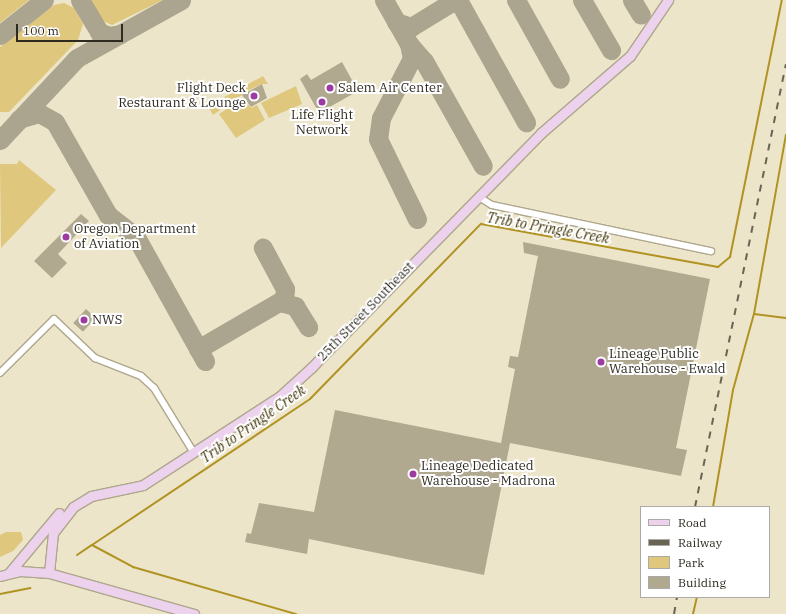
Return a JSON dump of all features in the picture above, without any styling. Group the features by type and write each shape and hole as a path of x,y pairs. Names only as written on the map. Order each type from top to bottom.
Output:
{"street":[{"name":"25th Street Southeast","path":"49,573 53,533 73,507 91,496 143,485 280,396 541,133 630,56 667,2"},
{"path":"479,197 492,205 711,251"},
{"path":"0,373 54,319 95,358 141,376 154,388 194,453"},
{"path":"4,575 59,514 73,507"},
{"path":"4,575 20,571 49,573 194,614"}],"green space":[{"path":"0,0 29,0 0,23"},
{"path":"89,0 163,0 112,25 103,21"},
{"path":"64,3 74,8 83,24 78,40 9,112 0,112 0,47 54,5"},
{"path":"263,76 268,84 262,84 249,90 213,115 208,106"},
{"path":"296,86 302,104 269,118 261,103"},
{"path":"243,98 251,108 257,105 265,120 236,138 219,114"},
{"path":"19,160 56,190 1,248 0,164 17,164"},
{"path":"6,532 21,532 23,540 13,551 0,557 0,535"}],"building":[{"name":"Salem Air Center","path":"342,62 358,91 319,113 300,79 307,74 311,80"},
{"name":"Flight Deck Restaurant & Lounge","path":"262,84 267,98 251,107 242,95"},
{"name":"Oregon Department of Aviation","path":"81,214 89,221 58,254 67,263 52,278 34,261"},
{"path":"523,242 710,279 676,448 687,450 681,476 510,443 484,575 309,539 307,554 245,542 247,533 251,534 259,503 314,512 335,410 501,443 515,369 508,367 510,356 518,357 538,256 524,253"},
{"name":"NWS","path":"86,309 96,318 83,332 73,323"}],"waterway":[{"name":"Trib to Pringle Creek","path":"92,545 310,399 481,224 718,267 730,257 782,0"},
{"name":"Trib to Pringle Creek","path":"713,506 733,390 754,314 786,135"},
{"name":"Trib to Pringle Creek","path":"754,314 786,318"},
{"name":"Trib to Pringle Creek","path":"77,555 92,545 133,567 296,614"},
{"name":"Trib to Pringle Creek","path":"0,594 30,588"},
{"name":"Trib to Pringle Creek","path":"693,614 697,598"}],"taxiway":[{"path":"0,35 44,0"},
{"path":"80,0 99,32 109,36 120,34"},
{"path":"0,140 77,58 181,0"},
{"path":"384,0 409,44 412,58 381,118 378,139 417,219"},
{"path":"396,22 411,27 455,0"},
{"path":"458,0 526,122"},
{"path":"516,0 560,79"},
{"path":"582,0 611,50"},
{"path":"632,0 641,15"},
{"path":"409,44 424,61 483,166"},
{"path":"19,119 39,113 55,122 108,215 136,237 205,361"},
{"path":"198,349 284,299 285,289 263,248"},
{"path":"280,302 295,306 308,327"}],"railway":[{"path":"695,506 786,64"},
{"path":"674,614 677,598"}],"place":[{"name":"Salem Air Center","path":"330,88"},
{"name":"Flight Deck Restaurant & Lounge","path":"254,96"},
{"name":"Life Flight Network","path":"322,102"},
{"name":"Oregon Department of Aviation","path":"66,237"},
{"name":"NWS","path":"84,320"},
{"name":"Lineage Public Warehouse - Ewald","path":"601,362"},
{"name":"Lineage Dedicated Warehouse - Madrona","path":"413,474"}]}
